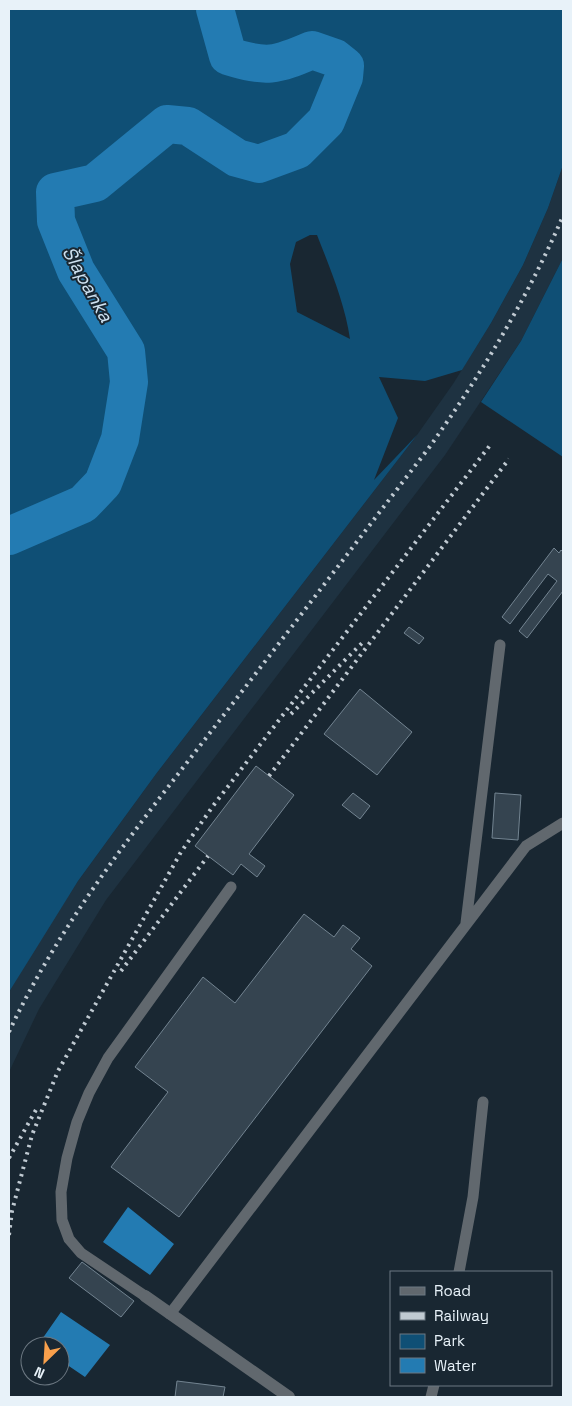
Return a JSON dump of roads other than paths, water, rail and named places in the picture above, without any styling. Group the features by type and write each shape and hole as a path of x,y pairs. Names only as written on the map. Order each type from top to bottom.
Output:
{"street":[{"path":"145,1296 289,1397"}],"lane":[{"path":"465,925 500,645"},
{"path":"170,1314 526,846 563,823"},
{"path":"145,1296 81,1253 69,1238 62,1220 61,1192 67,1158 80,1114 108,1058 232,887"},
{"path":"459,1271 473,1197 483,1102"}],"water":[{"path":"128,1207 174,1244 150,1275 103,1242"},
{"path":"61,1312 110,1345 85,1377 70,1367 70,1336 44,1336"}],"waterway":[{"name":"Šlapanka","path":"9,536 83,504 103,483 120,439 129,382 126,351 76,271 56,221 55,192 95,183 167,124 188,126 237,158 259,164 297,150 326,121 344,77 345,66 335,58 312,50 271,64 262,64 228,56 215,9"}],"railway":[{"path":"9,1032 51,954 99,880 152,808 431,445 503,334 549,247 563,216"},
{"path":"9,1235 12,1211 32,1135 58,1071 181,852 213,806 491,444"},
{"path":"269,776 509,459"},
{"path":"291,714 365,640"},
{"path":"121,971 208,856"},
{"path":"9,1158 37,1108"}]}
